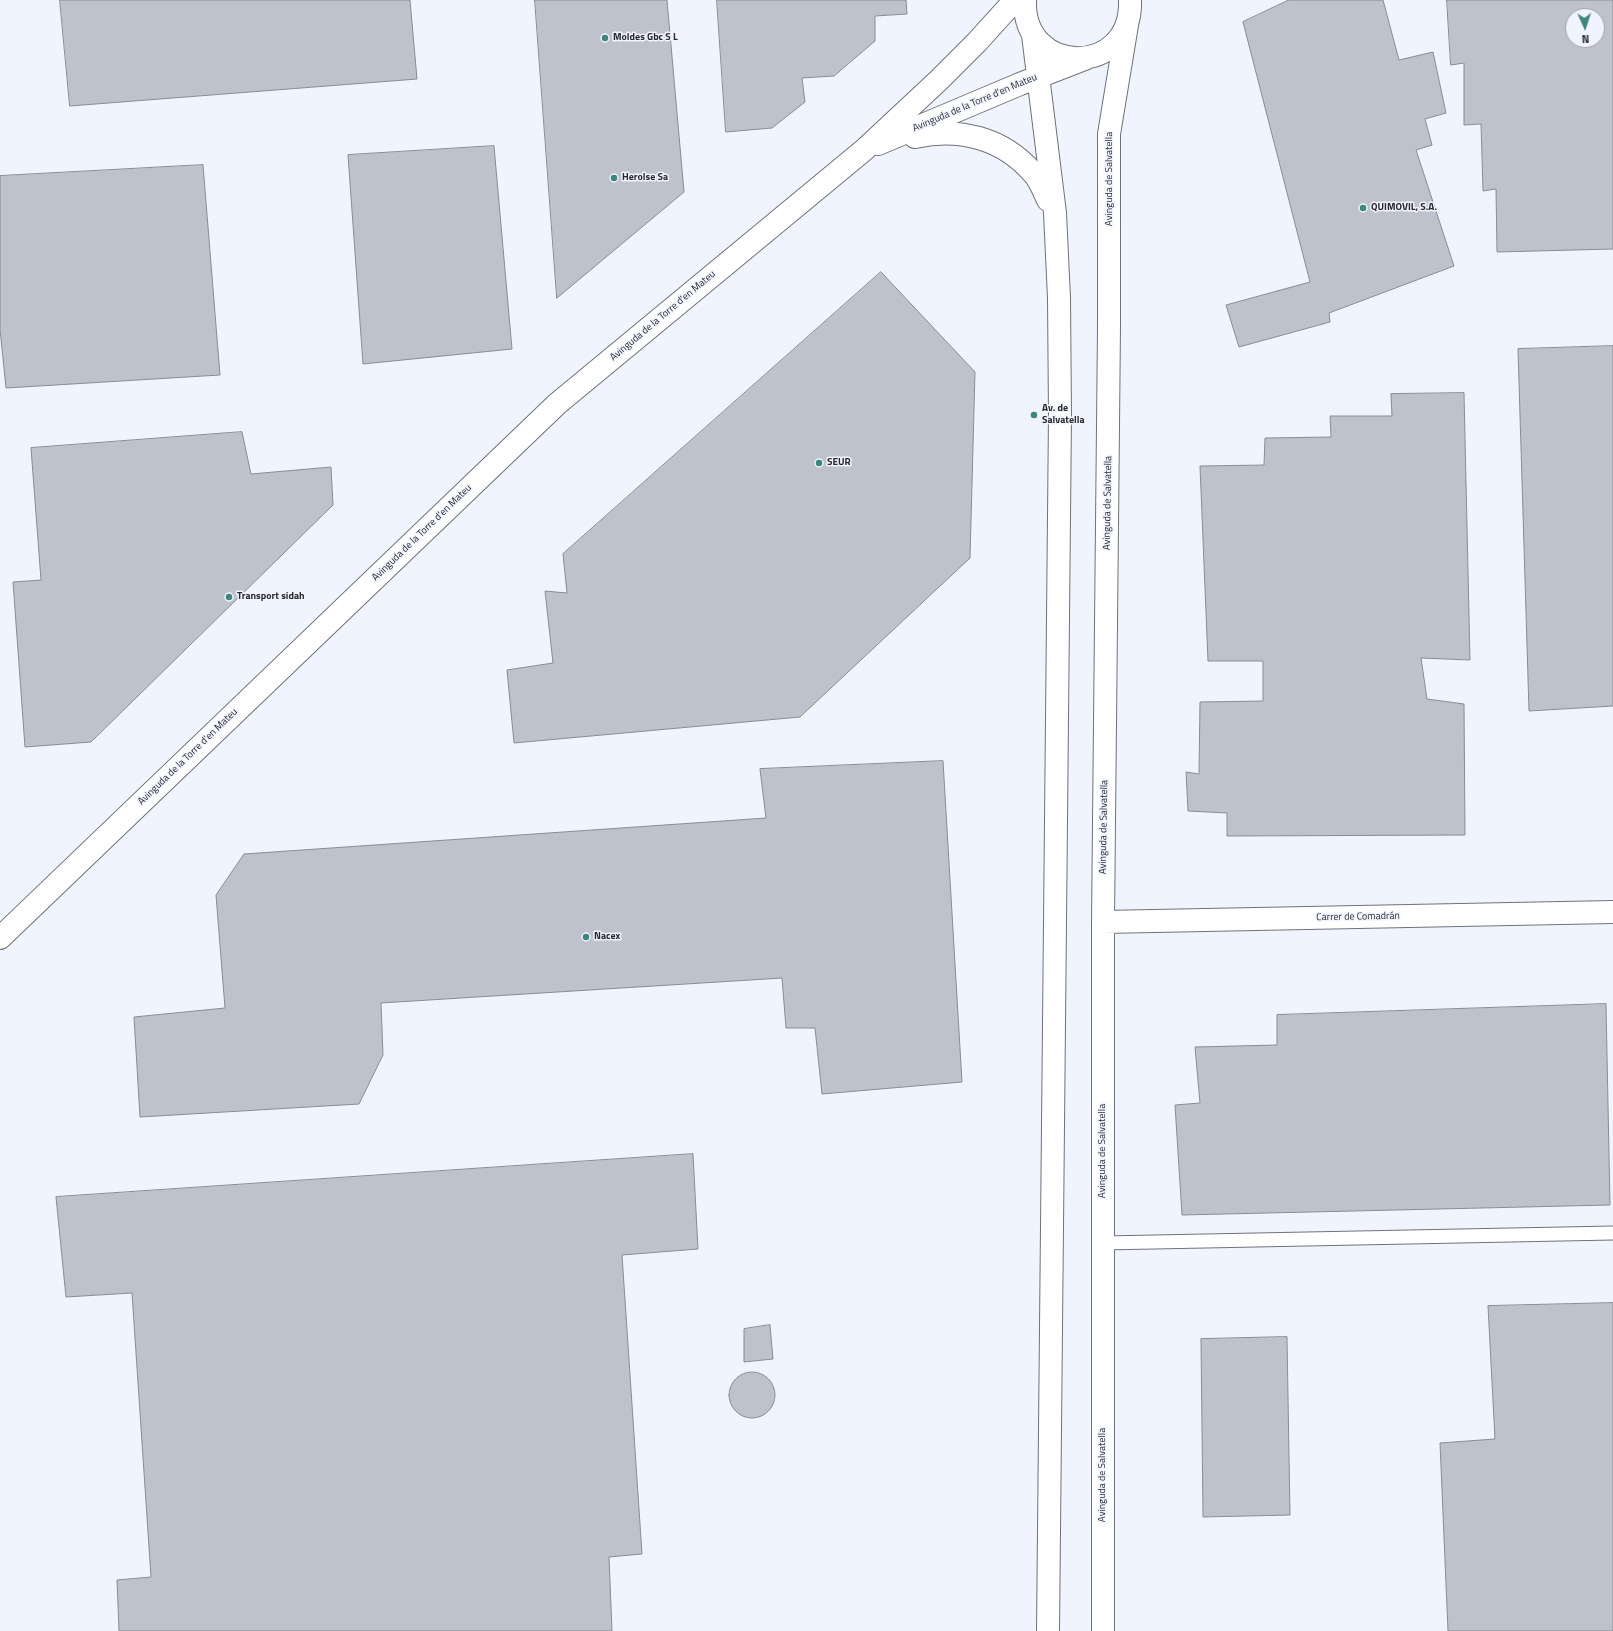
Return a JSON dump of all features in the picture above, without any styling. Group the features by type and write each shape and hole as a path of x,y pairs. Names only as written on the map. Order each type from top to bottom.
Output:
{"street":[{"name":"Avinguda de la Torre d'en Mateu","path":"0,938 557,404 864,150 945,74 977,42 1015,0"},
{"path":"1025,0 1026,19 1034,35 1044,46 1057,54 1072,59 1087,58"},
{"name":"Avinguda de la Torre d'en Mateu","path":"864,150 1038,77 1100,54 1112,47 1121,37 1133,9"},
{"name":"Avinguda de Salvatella","path":"1103,1631 1103,922 1109,342 1109,134 1133,9"},
{"path":"1034,35 1055,213 1059,298 1060,415 1048,1631"},
{"path":"864,150 930,134 951,132 982,138 1011,152 1034,174 1055,213"},
{"name":"Carrer de Comadrán","path":"1103,922 1613,912"}],"lane":[{"path":"1103,1243 1613,1233"}],"building":[{"path":"60,0 410,0 417,79 70,106"},
{"path":"535,0 667,0 684,192 557,298"},
{"path":"717,0 906,0 907,14 875,16 875,41 834,76 802,78 805,102 772,128 726,132"},
{"name":"QUIMOVIL, S.A.","path":"1289,0 1383,0 1399,60 1433,52 1446,113 1425,119 1432,145 1416,150 1454,266 1329,313 1330,322 1239,347 1226,305 1310,282 1243,22"},
{"path":"1447,0 1613,0 1613,249 1497,252 1496,189 1483,191 1481,124 1464,125 1464,63 1451,65"},
{"path":"494,146 512,349 363,364 348,155"},
{"path":"203,165 220,375 6,388 0,329 0,176"},
{"name":"SEUR","path":"881,272 975,372 970,558 800,717 514,743 507,670 553,663 545,591 567,593 563,554"},
{"path":"1613,346 1613,706 1529,711 1518,349"},
{"path":"1464,393 1470,660 1421,658 1427,699 1464,704 1465,835 1227,836 1227,813 1188,811 1186,772 1199,774 1200,702 1263,701 1263,661 1208,661 1200,466 1264,465 1265,438 1331,437 1330,416 1392,416 1391,394"},
{"path":"242,432 251,474 331,467 333,505 91,742 25,747 13,582 41,580 31,448"},
{"name":"Nacex","path":"943,761 962,1082 822,1094 815,1028 786,1028 782,978 381,1003 383,1055 359,1104 140,1117 134,1017 225,1008 216,895 244,854 766,818 760,769"},
{"path":"1606,1004 1610,1205 1182,1215 1175,1105 1200,1103 1195,1047 1277,1045 1277,1015"},
{"path":"693,1154 698,1249 622,1255 642,1554 609,1557 612,1631 119,1631 117,1580 151,1577 132,1293 66,1297 56,1197"},
{"path":"1613,1303 1613,1631 1448,1631 1440,1443 1495,1439 1488,1306"},
{"path":"770,1325 773,1359 744,1362 744,1329"},
{"path":"1287,1337 1290,1515 1203,1517 1201,1339"},
{"path":"752,1372 765,1376 771,1382 775,1395 771,1408 765,1414 752,1418 739,1414 733,1408 729,1395 733,1382 739,1376"}],"place":[{"name":"Moldes Gbc S L","path":"605,38"},
{"name":"Herolse Sa","path":"614,178"},
{"name":"QUIMOVIL, S.A.","path":"1363,208"},
{"name":"Av. de Salvatella","path":"1034,415"},
{"name":"SEUR","path":"819,463"},
{"name":"Transport sidah","path":"229,597"},
{"name":"Nacex","path":"586,937"}]}
